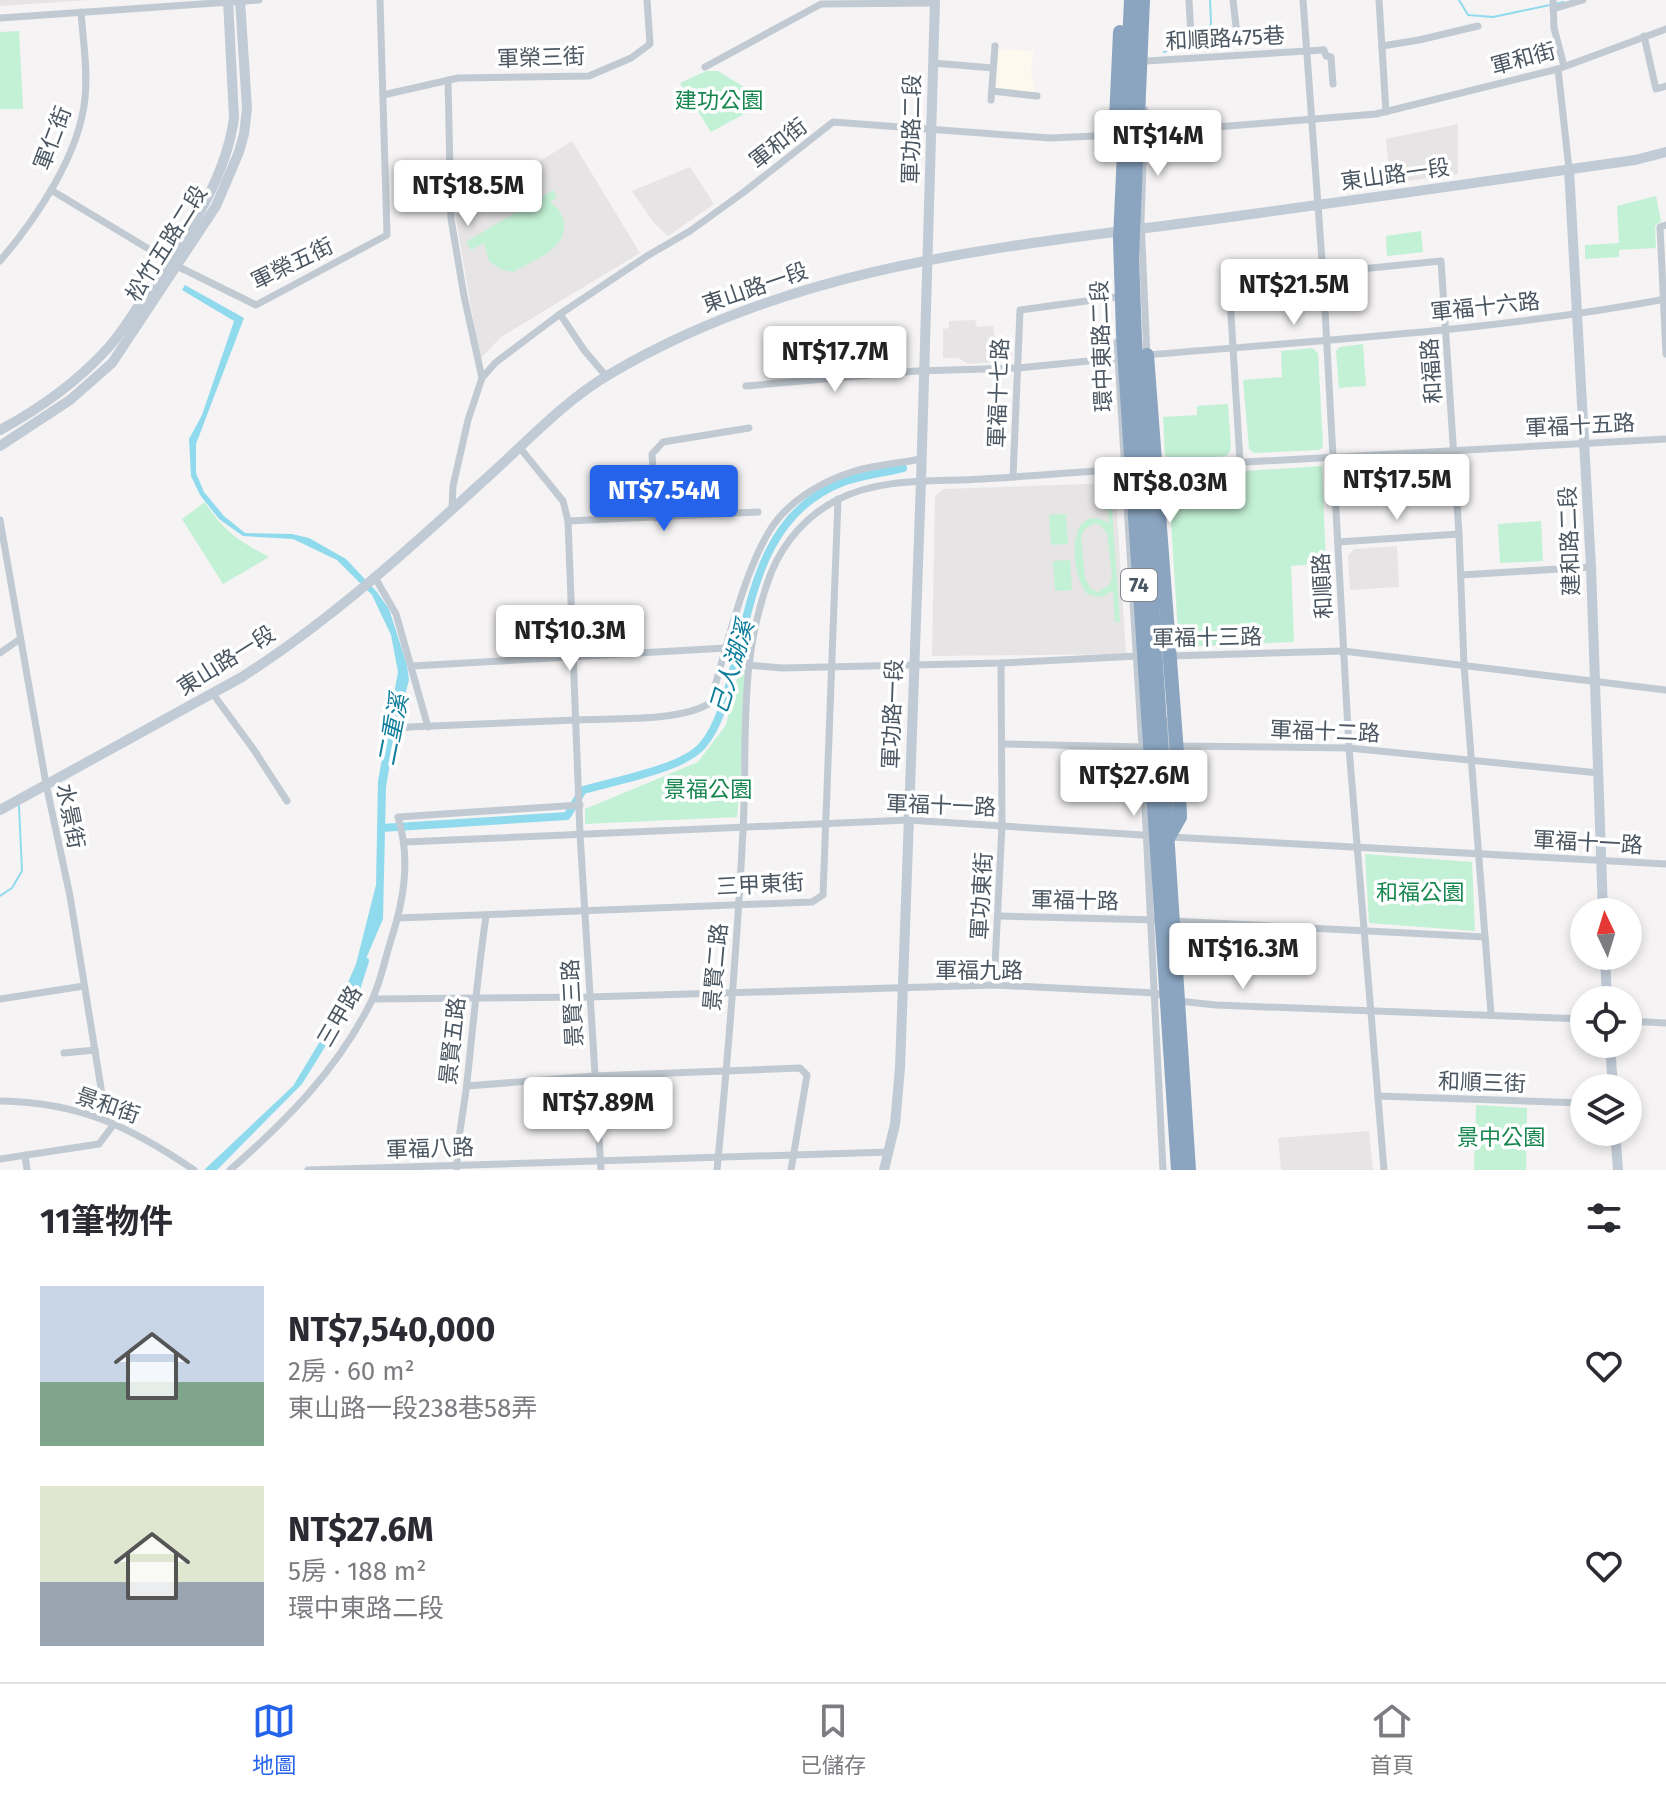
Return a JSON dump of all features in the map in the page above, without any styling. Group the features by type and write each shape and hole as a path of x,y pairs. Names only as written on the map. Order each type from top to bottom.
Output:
{"highway":[{"name":"74","path":"1127,0 1114,166 1178,1170"},
{"name":"74","path":"1143,0 1132,256 1147,553 1171,839 1186,1125 1194,1170"},
{"name":"74","path":"1147,355 1179,779 1180,817 1171,839"}],"main road":[{"name":"松竹五路二段","path":"0,446 70,400 112,363 173,264 214,184 231,137 234,118 228,1"},
{"name":"松竹五路二段","path":"0,430 72,382 110,346 216,206 239,152 247,109 240,1"},
{"name":"軍功路二段","path":"928,259 934,1"},
{"name":"東山路一段","path":"0,810 271,659 348,599 560,412 606,376 732,314 850,276 928,259 1118,235 1666,152"},
{"name":"建和路二段","path":"1569,169 1591,567 1602,898"},
{"name":"軍功路一段","path":"884,1170 898,1094 928,259"},
{"path":"1616,1146 1618,1170"}],"street":[{"path":"0,18 259,0"},
{"name":"軍榮五街","path":"51,190 173,264 256,305 387,235 380,0"},
{"name":"軍榮三街","path":"383,95 448,80 589,76 631,58 650,44 647,0"},
{"name":"環中東路二段","path":"1127,0 1118,135 1117,359 1152,920 1163,1170"},
{"name":"環中東路二段","path":"1150,0 1142,229 1147,355 1145,388 1194,1170"},
{"path":"1189,0 1191,36"},
{"path":"1233,0 1236,26"},
{"name":"和順路","path":"1303,0 1323,274 1349,748 1384,1170"},
{"path":"1379,0 1386,112"},
{"path":"1569,169 1553,4 1583,0"},
{"path":"705,67 821,4 934,1"},
{"name":"軍仁街","path":"0,261 51,190 71,148 85,98 81,12"},
{"path":"1382,46 1478,26"},
{"name":"軍和街","path":"452,509 453,486 468,420 482,378 511,349 647,256 690,231 757,183 833,122 1050,138 1386,112 1561,68 1666,29"},
{"path":"1644,36 1656,89 1666,86"},
{"path":"995,46 991,95 1037,96"},
{"name":"和順路475巷","path":"1147,61 1323,50 1326,56 1331,57 1333,84"},
{"path":"933,63 993,68"},
{"path":"448,80 451,219 482,378"},
{"path":"1666,225 1660,227 1666,354"},
{"name":"和福路","path":"1240,462 1229,282 1441,261 1459,534 1464,665 1491,1014"},
{"name":"軍福十七路","path":"1013,477 1020,310 1116,297"},
{"name":"軍福十六路","path":"746,386 924,371 1018,368 1446,329 1664,300"},
{"path":"560,314 606,376"},
{"name":"環中東路二段","path":"1147,355 1155,387 1161,466 1162,532 1158,584"},
{"path":"656,518 652,454 663,442 749,428"},
{"name":"軍福十五路","path":"921,481 1666,439"},
{"path":"520,448 563,501 568,521 758,512"},
{"path":"385,731 409,727 621,719 688,713 700,709 710,703 753,566 775,523 801,497 822,484 854,471 921,459"},
{"name":"景賢二路","path":"717,1170 743,827 747,665 759,610 780,556 802,524 819,509 874,487 921,481"},
{"name":"三甲東街","path":"398,918 812,902 823,895 838,499"},
{"name":"水景街","path":"0,520 110,1122"},
{"name":"景賢三路","path":"568,521 580,834 601,1170"},
{"path":"1338,542 1459,534"},
{"path":"1461,575 1591,567"},
{"path":"374,576 396,614 428,727"},
{"path":"0,653 20,639"},
{"path":"412,666 727,648 747,665"},
{"name":"軍福十三路","path":"747,665 782,668 914,666 1343,651 1666,690"},
{"name":"軍功東街","path":"994,985 1002,825 1001,663"},
{"path":"213,694 287,801"},
{"name":"軍福十二路","path":"1002,744 1349,748 1599,773"},
{"name":"三甲路","path":"230,1170 281,1126 318,1084 356,1031 373,999 398,918 404,879 405,842 398,817 580,805"},
{"name":"軍福十一路","path":"405,842 908,820 1146,834 1171,839 1666,864"},
{"name":"景賢五路","path":"457,1168 474,998 486,916"},
{"name":"軍福十路","path":"998,916 1179,921 1485,937"},
{"name":"軍福九路","path":"373,999 589,997 994,985 1156,993 1185,1004 1570,1018"},
{"path":"0,999 84,986"},
{"path":"1642,1022 1666,1023"},
{"path":"64,1053 95,1050"},
{"path":"467,1086 594,1076 792,1067 807,1075 791,1170"},
{"name":"和順三街","path":"1378,1096 1570,1103"},
{"name":"景和街","path":"0,1101 48,1105 110,1122 150,1140 194,1170"},
{"path":"0,1159 99,1144 110,1122"},
{"name":"軍福八路","path":"308,1170 457,1168 889,1152"},
{"path":"25,1155 27,1170"}],"shaded area":[{"path":"0,0 89,0 0,6"},
{"path":"997,49 1034,51 1031,71 1035,93 993,89"},
{"path":"1458,124 1458,174 1399,182 1398,172 1389,173 1386,139"},
{"path":"572,141 640,253 501,337 480,359 455,214"},
{"path":"690,167 714,204 668,236 653,222 632,191"},
{"path":"975,320 977,327 993,326 996,345 1012,344 1012,356 1006,361 968,364 958,358 943,358 943,329 949,328 949,321"},
{"path":"1115,483 1126,654 932,656 935,496 943,489"},
{"path":"1397,546 1399,587 1350,590 1348,556 1354,549"},
{"path":"1369,1131 1373,1170 1281,1170 1278,1138"}],"green space":[{"path":"19,31 23,109 0,109 0,32"},
{"name":"建功公園","path":"706,71 718,71 749,90 755,108 711,132 680,83"},
{"path":"553,190 557,197 550,202 564,222 560,240 547,253 513,272 502,270 489,261 484,243 471,250 466,242"},
{"path":"1656,196 1661,221 1655,226 1656,248 1619,250 1619,257 1585,259 1585,245 1619,243 1617,206"},
{"path":"1421,231 1423,252 1387,256 1386,236"},
{"path":"1363,344 1366,386 1339,388 1336,351 1340,347"},
{"path":"1312,348 1318,353 1323,446 1320,450 1254,453 1249,449 1243,380 1282,377 1281,351"},
{"path":"1228,404 1231,450 1226,456 1171,460 1165,455 1163,417 1197,415 1197,406"},
{"path":"1322,466 1326,563 1291,566 1294,642 1179,647 1168,476"},
{"path":"1107,493 1111,493 1120,622 1115,622 1113,591 1102,597 1089,595 1082,586 1075,559 1078,531 1084,521 1095,518 1109,523","holes":["1094,524 1100,525 1107,533 1112,577 1109,585 1098,592 1091,589 1085,578 1081,536 1085,529"]},
{"path":"205,502 232,534 269,557 223,584 182,519"},
{"path":"1066,514 1068,544 1051,545 1049,515"},
{"path":"1541,521 1543,561 1500,563 1498,524"},
{"path":"1070,560 1072,590 1055,591 1053,561"},
{"name":"景福公園","path":"742,658 748,658 750,663 737,817 585,824 585,809 698,762 726,725"},
{"name":"和福公園","path":"1365,854 1472,862 1475,931 1369,923"},
{"name":"景中公園","path":"1476,1105 1527,1108 1526,1170 1474,1170"}],"water":[{"name":"二重溪","path":"185,285 244,318 196,444 196,473 204,492 224,516 245,533 292,534 309,538 346,559 389,609 409,680 395,733 386,787 383,919 335,1031 302,1084 217,1170 204,1170 293,1086 328,1028 356,964 376,885 378,781 398,672 391,635 372,595 337,560 293,539 243,536 219,519 200,495 191,476 189,439 202,415 234,321 182,290"}],"waterway":[{"name":"己人湖溪","path":"1164,52 1207,36 1211,23 1210,0"},
{"name":"己人湖溪","path":"1459,0 1468,15 1493,17 1564,2"},
{"name":"己人湖溪","path":"381,828 567,816 583,790 664,768 692,754 708,738 718,719 756,585 778,535 795,514 816,496 843,482 903,468"},
{"path":"0,896 12,888 22,871 19,806"},
{"name":"二重溪","path":"337,1024 353,999 365,961"}]}
